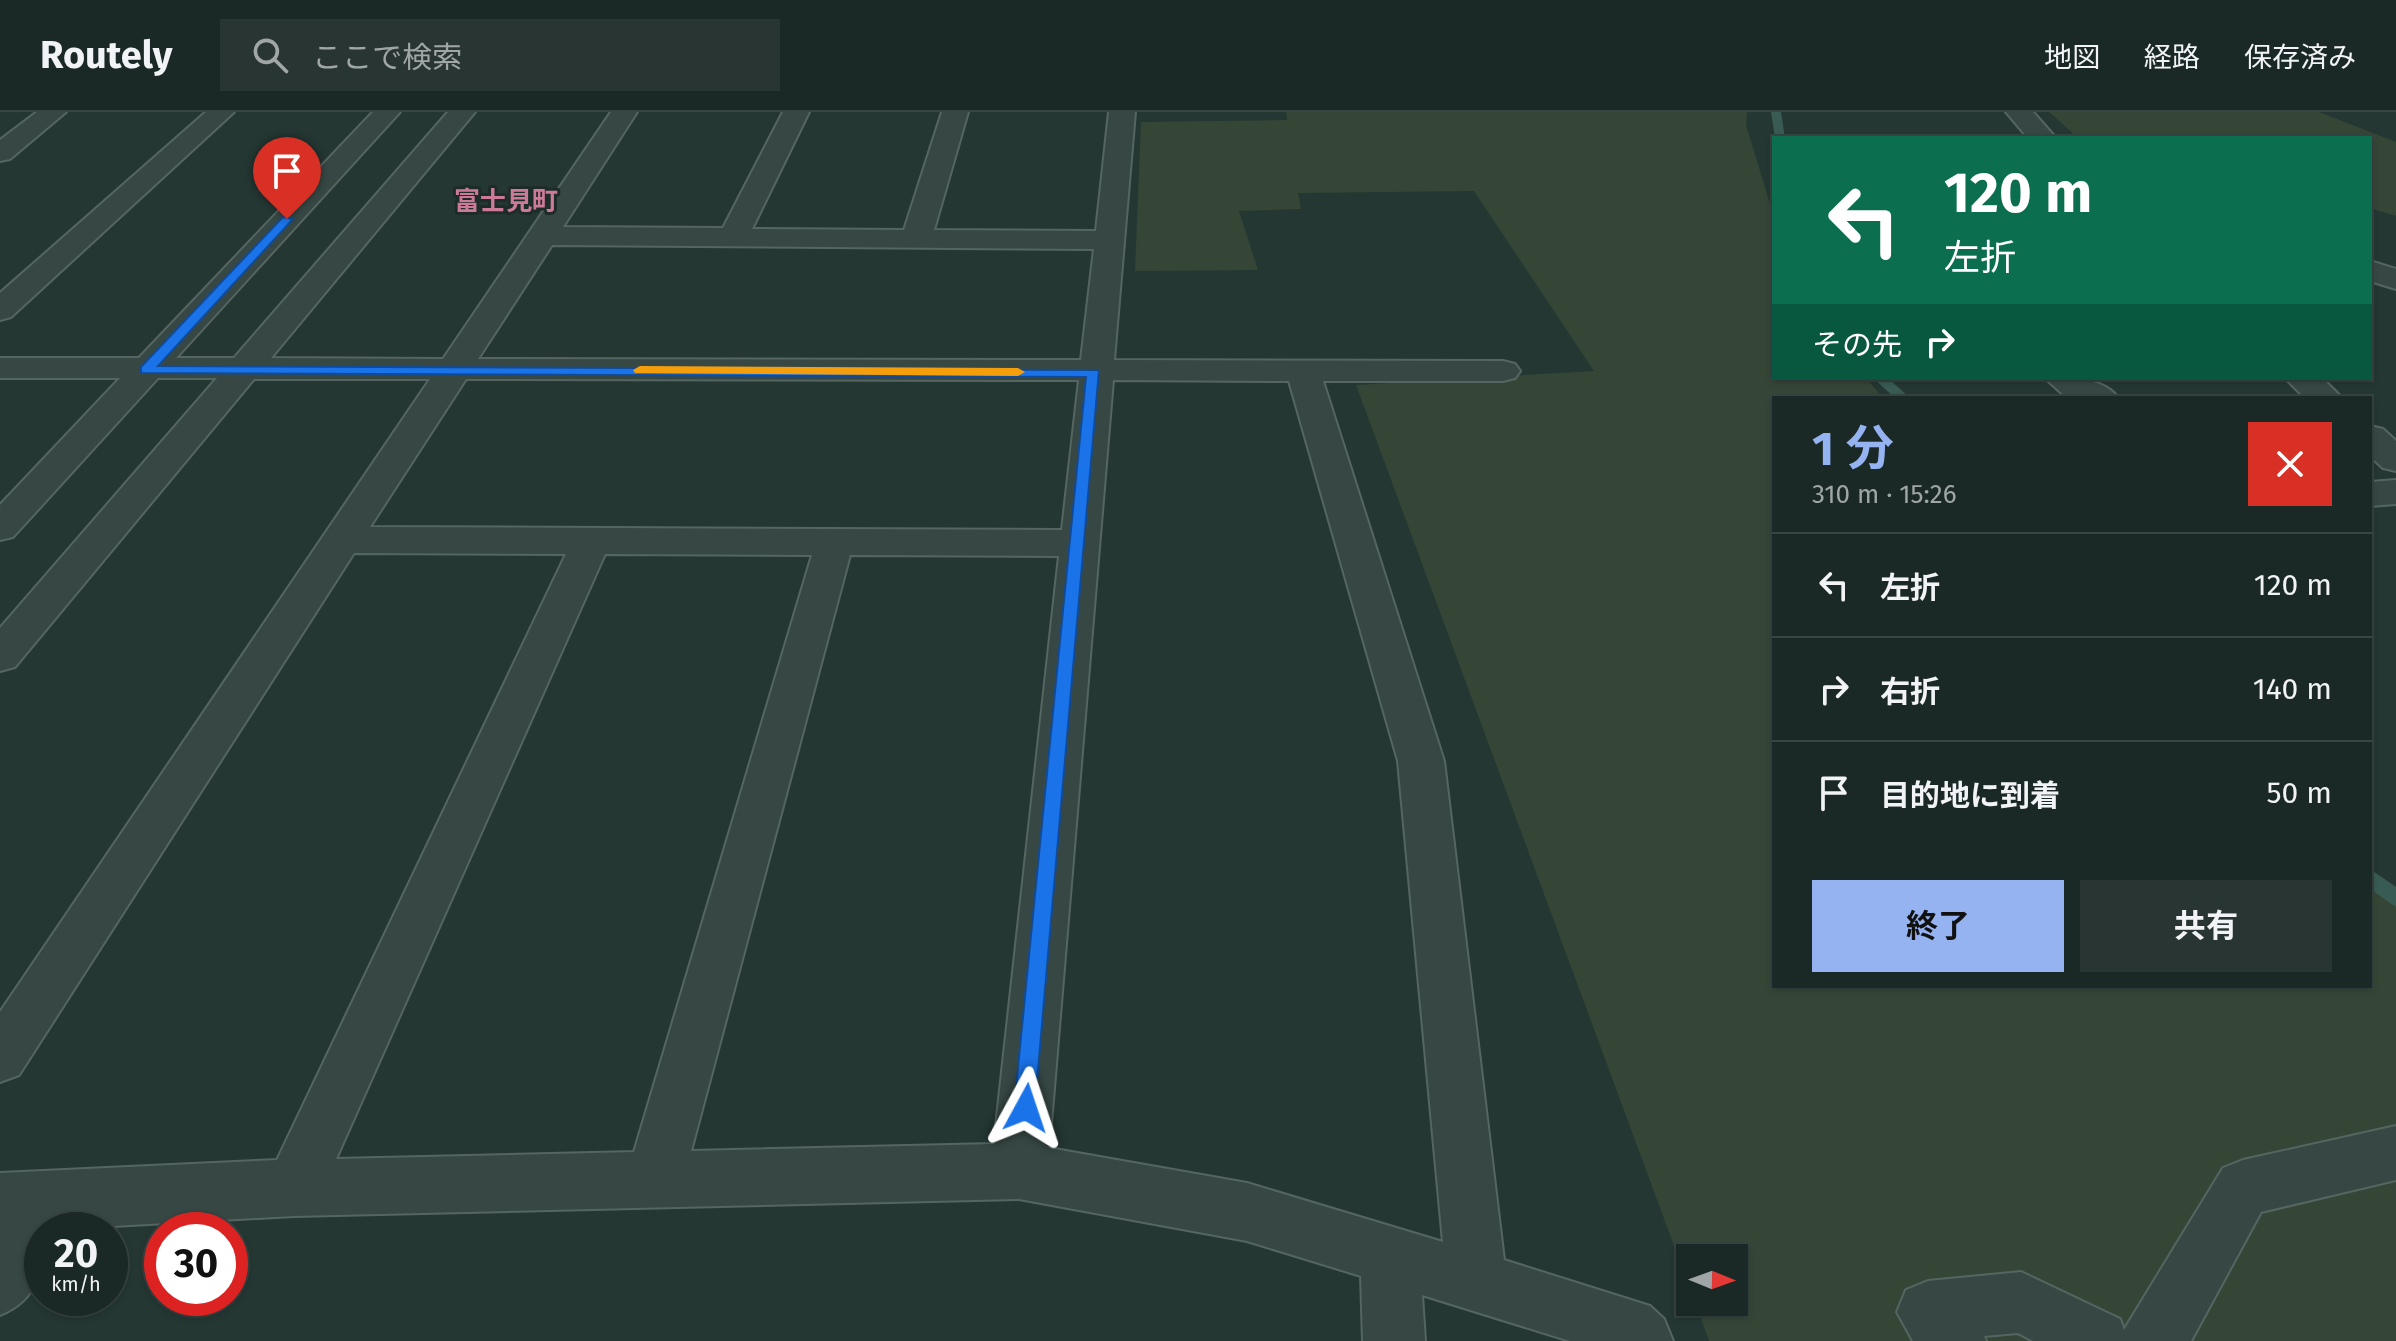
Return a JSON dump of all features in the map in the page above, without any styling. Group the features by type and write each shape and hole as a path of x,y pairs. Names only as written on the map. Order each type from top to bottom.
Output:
{"street":[{"path":"0,153 53,112"},
{"path":"0,310 221,112"},
{"path":"0,528 387,112"},
{"path":"0,656 462,112"},
{"path":"0,1057 624,112"},
{"path":"733,237 796,112"},
{"path":"916,239 955,112"},
{"path":"1019,1171 1094,373 1122,112"},
{"path":"2019,112 2041,136"},
{"path":"544,236 1110,240"},
{"path":"2372,258 2396,260"},
{"path":"2372,271 2396,280"},
{"path":"0,368 1094,373 1503,371"},
{"path":"1303,370 1421,761 1477,1282"},
{"path":"2064,380 2077,390 2095,396"},
{"path":"2304,380 2323,396"},
{"path":"2372,490 2385,461"},
{"path":"344,540 1080,543"},
{"path":"294,1188 590,543"},
{"path":"654,1180 834,544"},
{"path":"2151,1341 2168,1321 2243,1188 2396,1153"},
{"path":"0,1285 24,1201 294,1188 1019,1171 1247,1212 1628,1328 1642,1341"},
{"path":"1390,1254 1394,1341"},
{"path":"1955,1341 1928,1312 2021,1302 2098,1341"}],"green space":[{"path":"1286,112 1747,112 1746,125 1772,210 1772,380 1868,380 1881,396 1772,396 1772,988 2372,988 2372,879 2396,899 2396,1341 1709,1341 1700,1316 1748,1316 1748,1244 1676,1244 1676,1251 1356,385 1594,371 1474,191 1298,193 1301,209 1239,211 1258,270 1135,271 1141,122 1287,120"},
{"path":"2049,112 2319,112 2396,142 2396,216 2372,209 2372,136 2076,136"}],"waterway":[{"path":"1776,112 1780,136"},
{"path":"1882,380 1901,396"},
{"path":"2372,879 2396,899"}],"slow traffic":[{"path":"640,370 1018,372"}],"district":[{"name":"富士見町","path":"506,201"}],"route":[{"path":"287,219 146,370 1094,373 1026,1108"}]}
